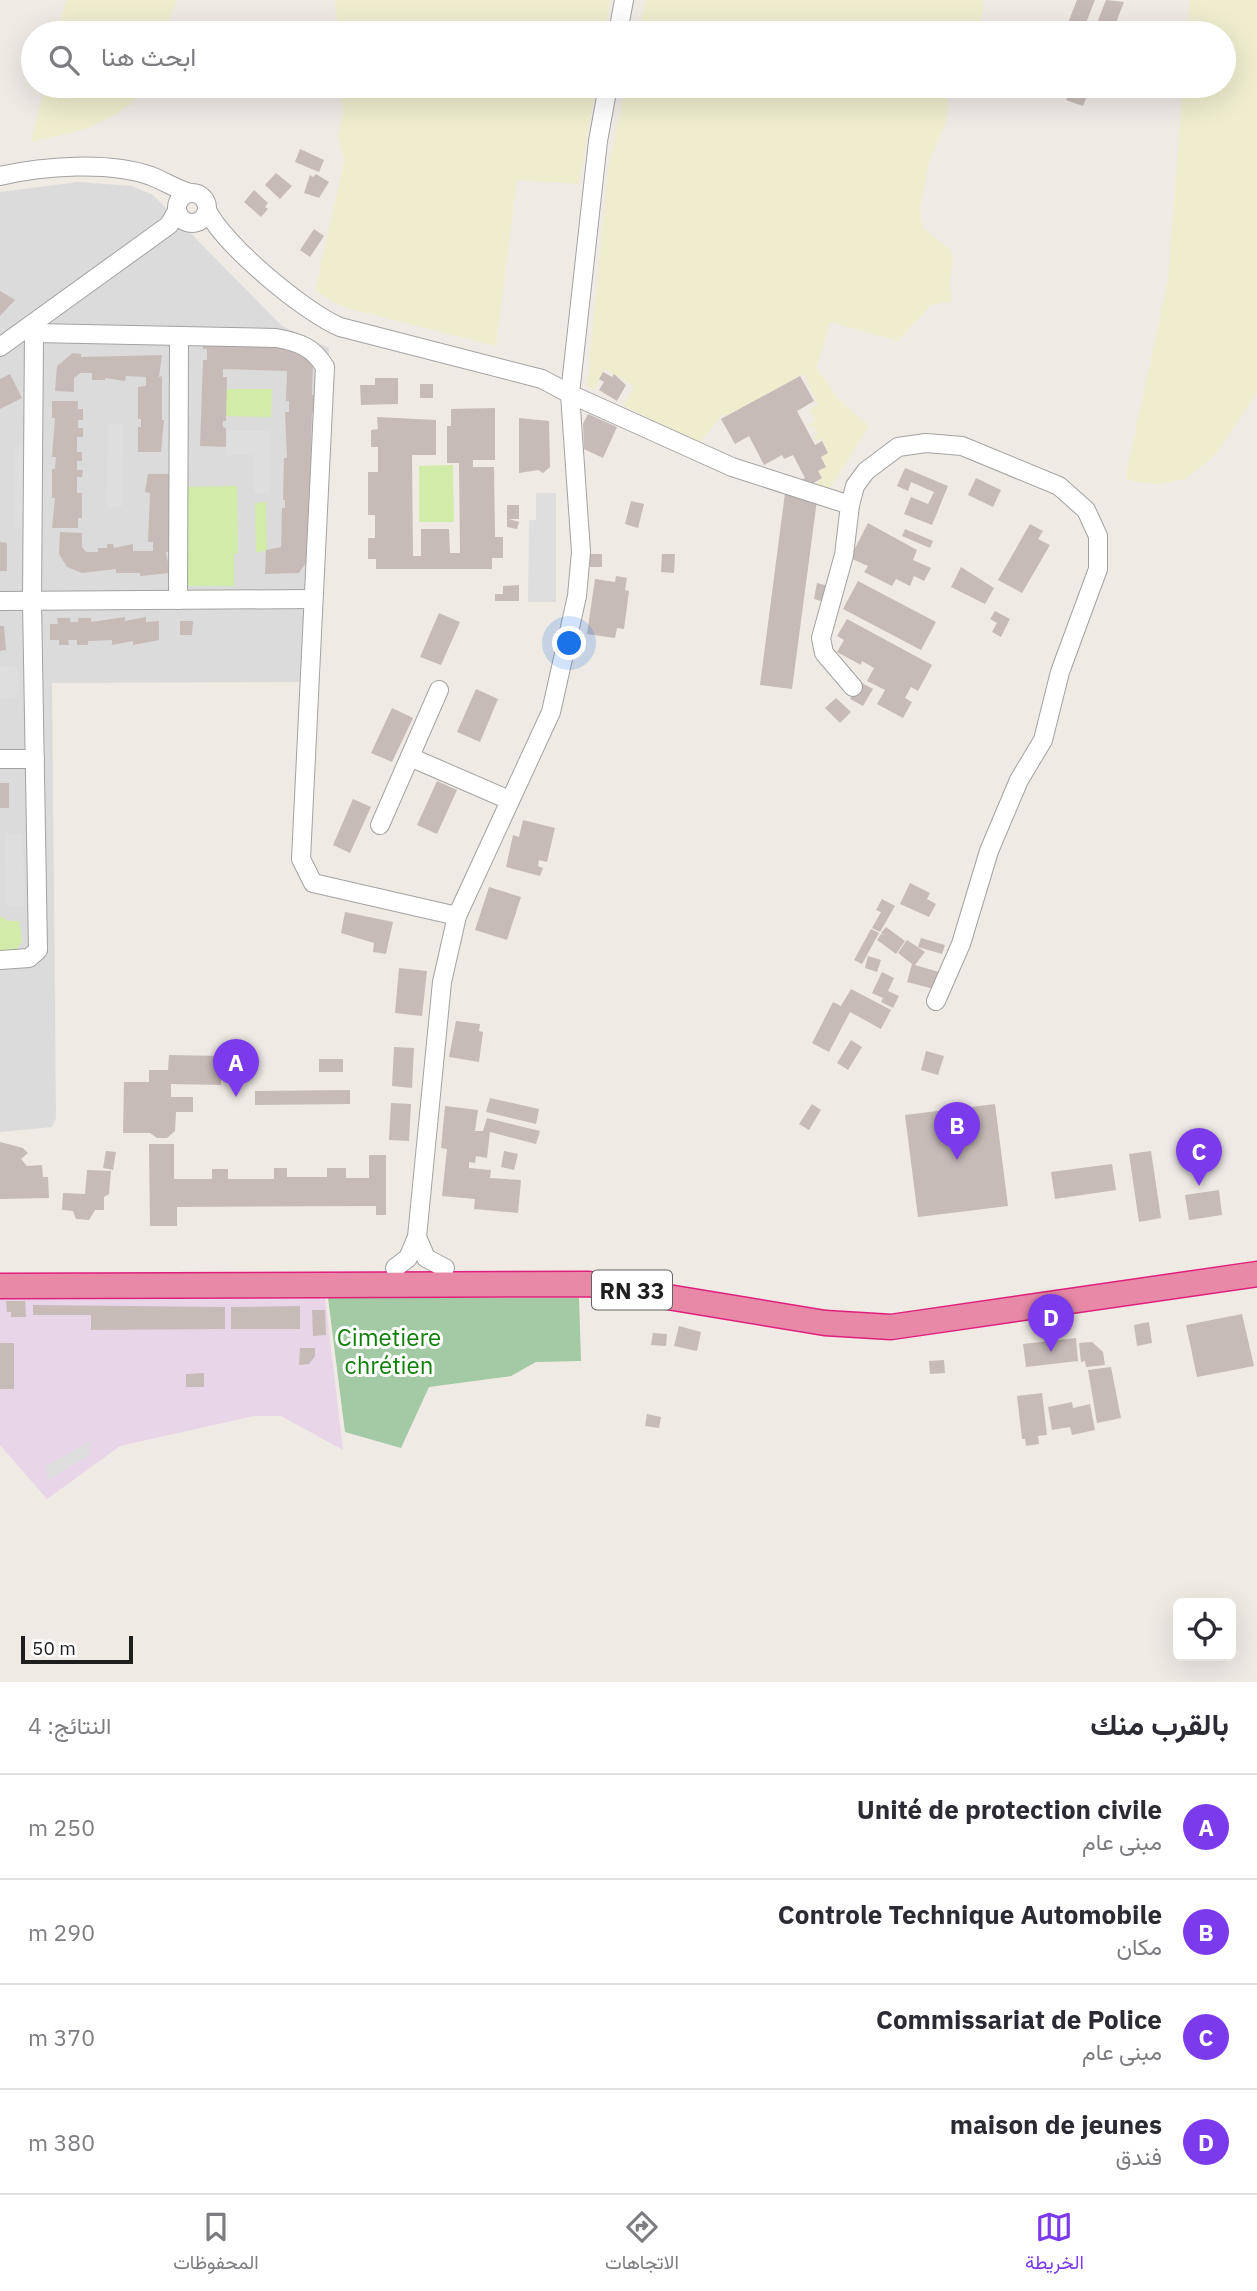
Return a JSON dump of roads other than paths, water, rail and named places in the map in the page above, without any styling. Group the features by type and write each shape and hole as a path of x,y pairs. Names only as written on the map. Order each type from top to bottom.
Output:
{"highway":[{"name":"RN 33","path":"0,1270 587,1269 870,1312 932,1307 1257,1261"},
{"name":"RN 33","path":"0,1286 590,1284 825,1323 881,1327 1257,1274"}],"street":[{"path":"620,21 624,0"},
{"path":"395,1268 408,1258 417,1237 442,982 457,916 551,712 577,596 581,552 570,394 598,142 606,98"},
{"path":"0,176 54,168 135,172 190,193 205,200 216,228 300,304 323,320 340,327 542,379 732,467 850,505"},
{"path":"168,185 175,214 184,220 216,228"},
{"path":"0,347 34,329 175,214 181,197 190,193"},
{"path":"194,223 202,219 207,210"},
{"path":"34,329 276,338 299,342 317,353 325,367 301,859 313,883 457,916"},
{"path":"0,960 29,958 38,950 33,601 34,329"},
{"path":"177,600 179,336"},
{"path":"853,687 824,653 821,638 845,555 850,505 855,486 866,471 898,447 926,443 962,446 1059,486 1086,510 1098,536 1098,569 1060,672 1042,740 1019,780 989,851 961,944 936,1001"},
{"path":"0,601 313,599"},
{"path":"380,825 439,690"},
{"path":"410,757 509,800"},
{"path":"0,759 35,759"},
{"path":"417,1237 426,1258 445,1268"}],"place":[{"name":"Unité de protection civile","path":"236,1097"},
{"name":"Controle Technique Automobile","path":"957,1160"},
{"name":"Commissariat de Police","path":"1199,1186"},
{"name":"maison de jeunes","path":"1051,1352"}],"park label":[{"name":"Cimetiere chrétien","path":"389,1351"}]}
